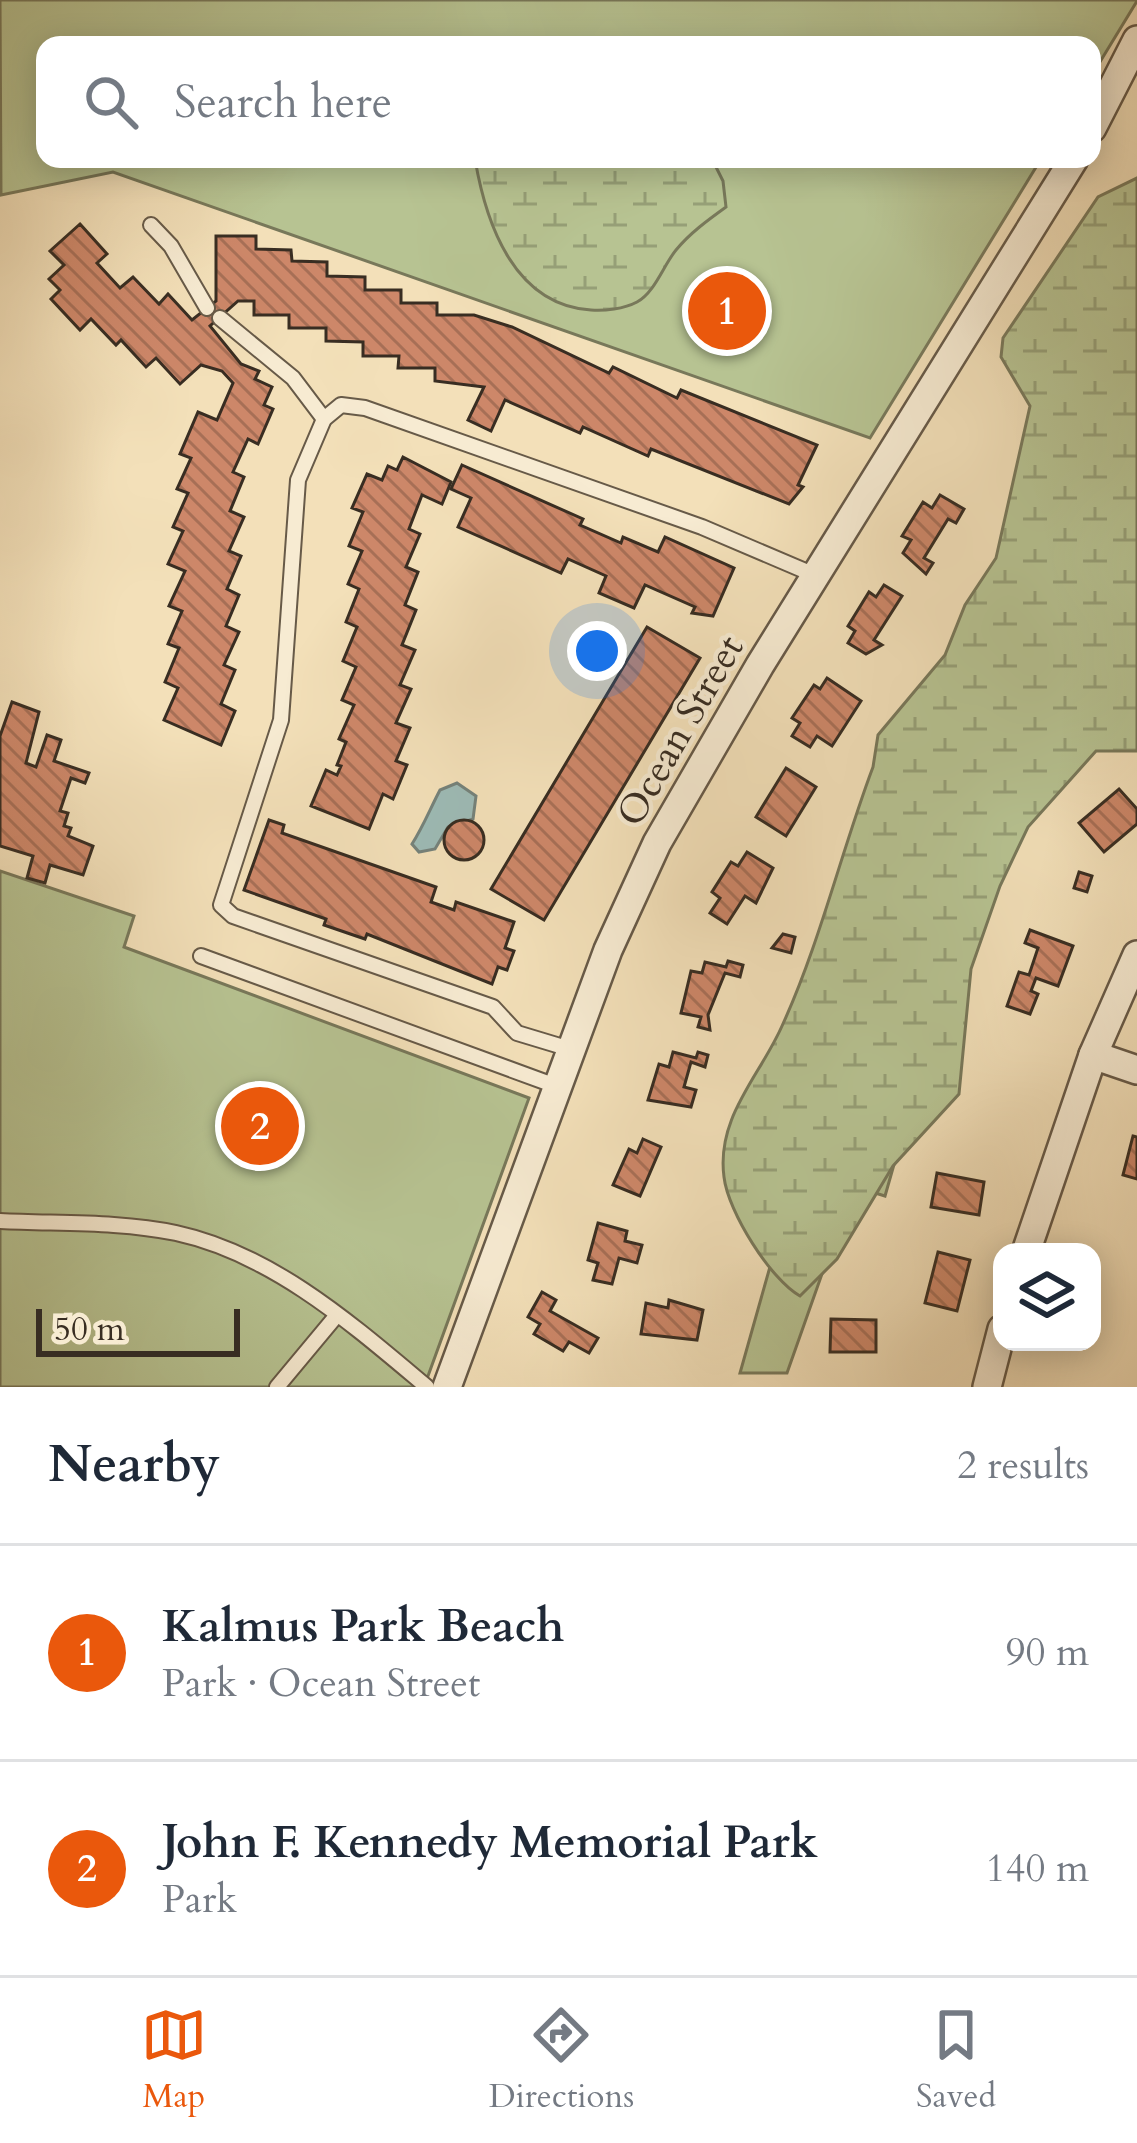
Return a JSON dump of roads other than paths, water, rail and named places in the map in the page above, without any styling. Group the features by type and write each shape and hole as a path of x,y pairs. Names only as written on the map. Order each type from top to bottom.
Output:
{"street":[{"path":"1101,110 1137,40"},
{"name":"Ocean Street","path":"447,1387 570,1049 657,843 1068,168"},
{"path":"1029,1243 1094,1055 1137,955"},
{"path":"1094,1055 1137,1070"},
{"path":"987,1387 996,1351"}],"lane":[{"path":"151,225 171,246 213,313 293,378 324,419"},
{"path":"570,1049 517,1033 493,1006 233,916 221,905 281,720 295,495 324,419 341,405 365,409 702,527 817,576"},
{"path":"201,956 556,1086"},
{"path":"0,1221 151,1229 205,1241 269,1270 337,1315 427,1387"},
{"path":"278,1387 337,1315"}],"water":[{"path":"457,783 476,796 473,819 448,827 435,849 419,852 412,844 440,790"}],"place":[{"name":"Kalmus Park Beach","path":"727,311"},
{"name":"John F. Kennedy Memorial Park","path":"260,1126"}]}
